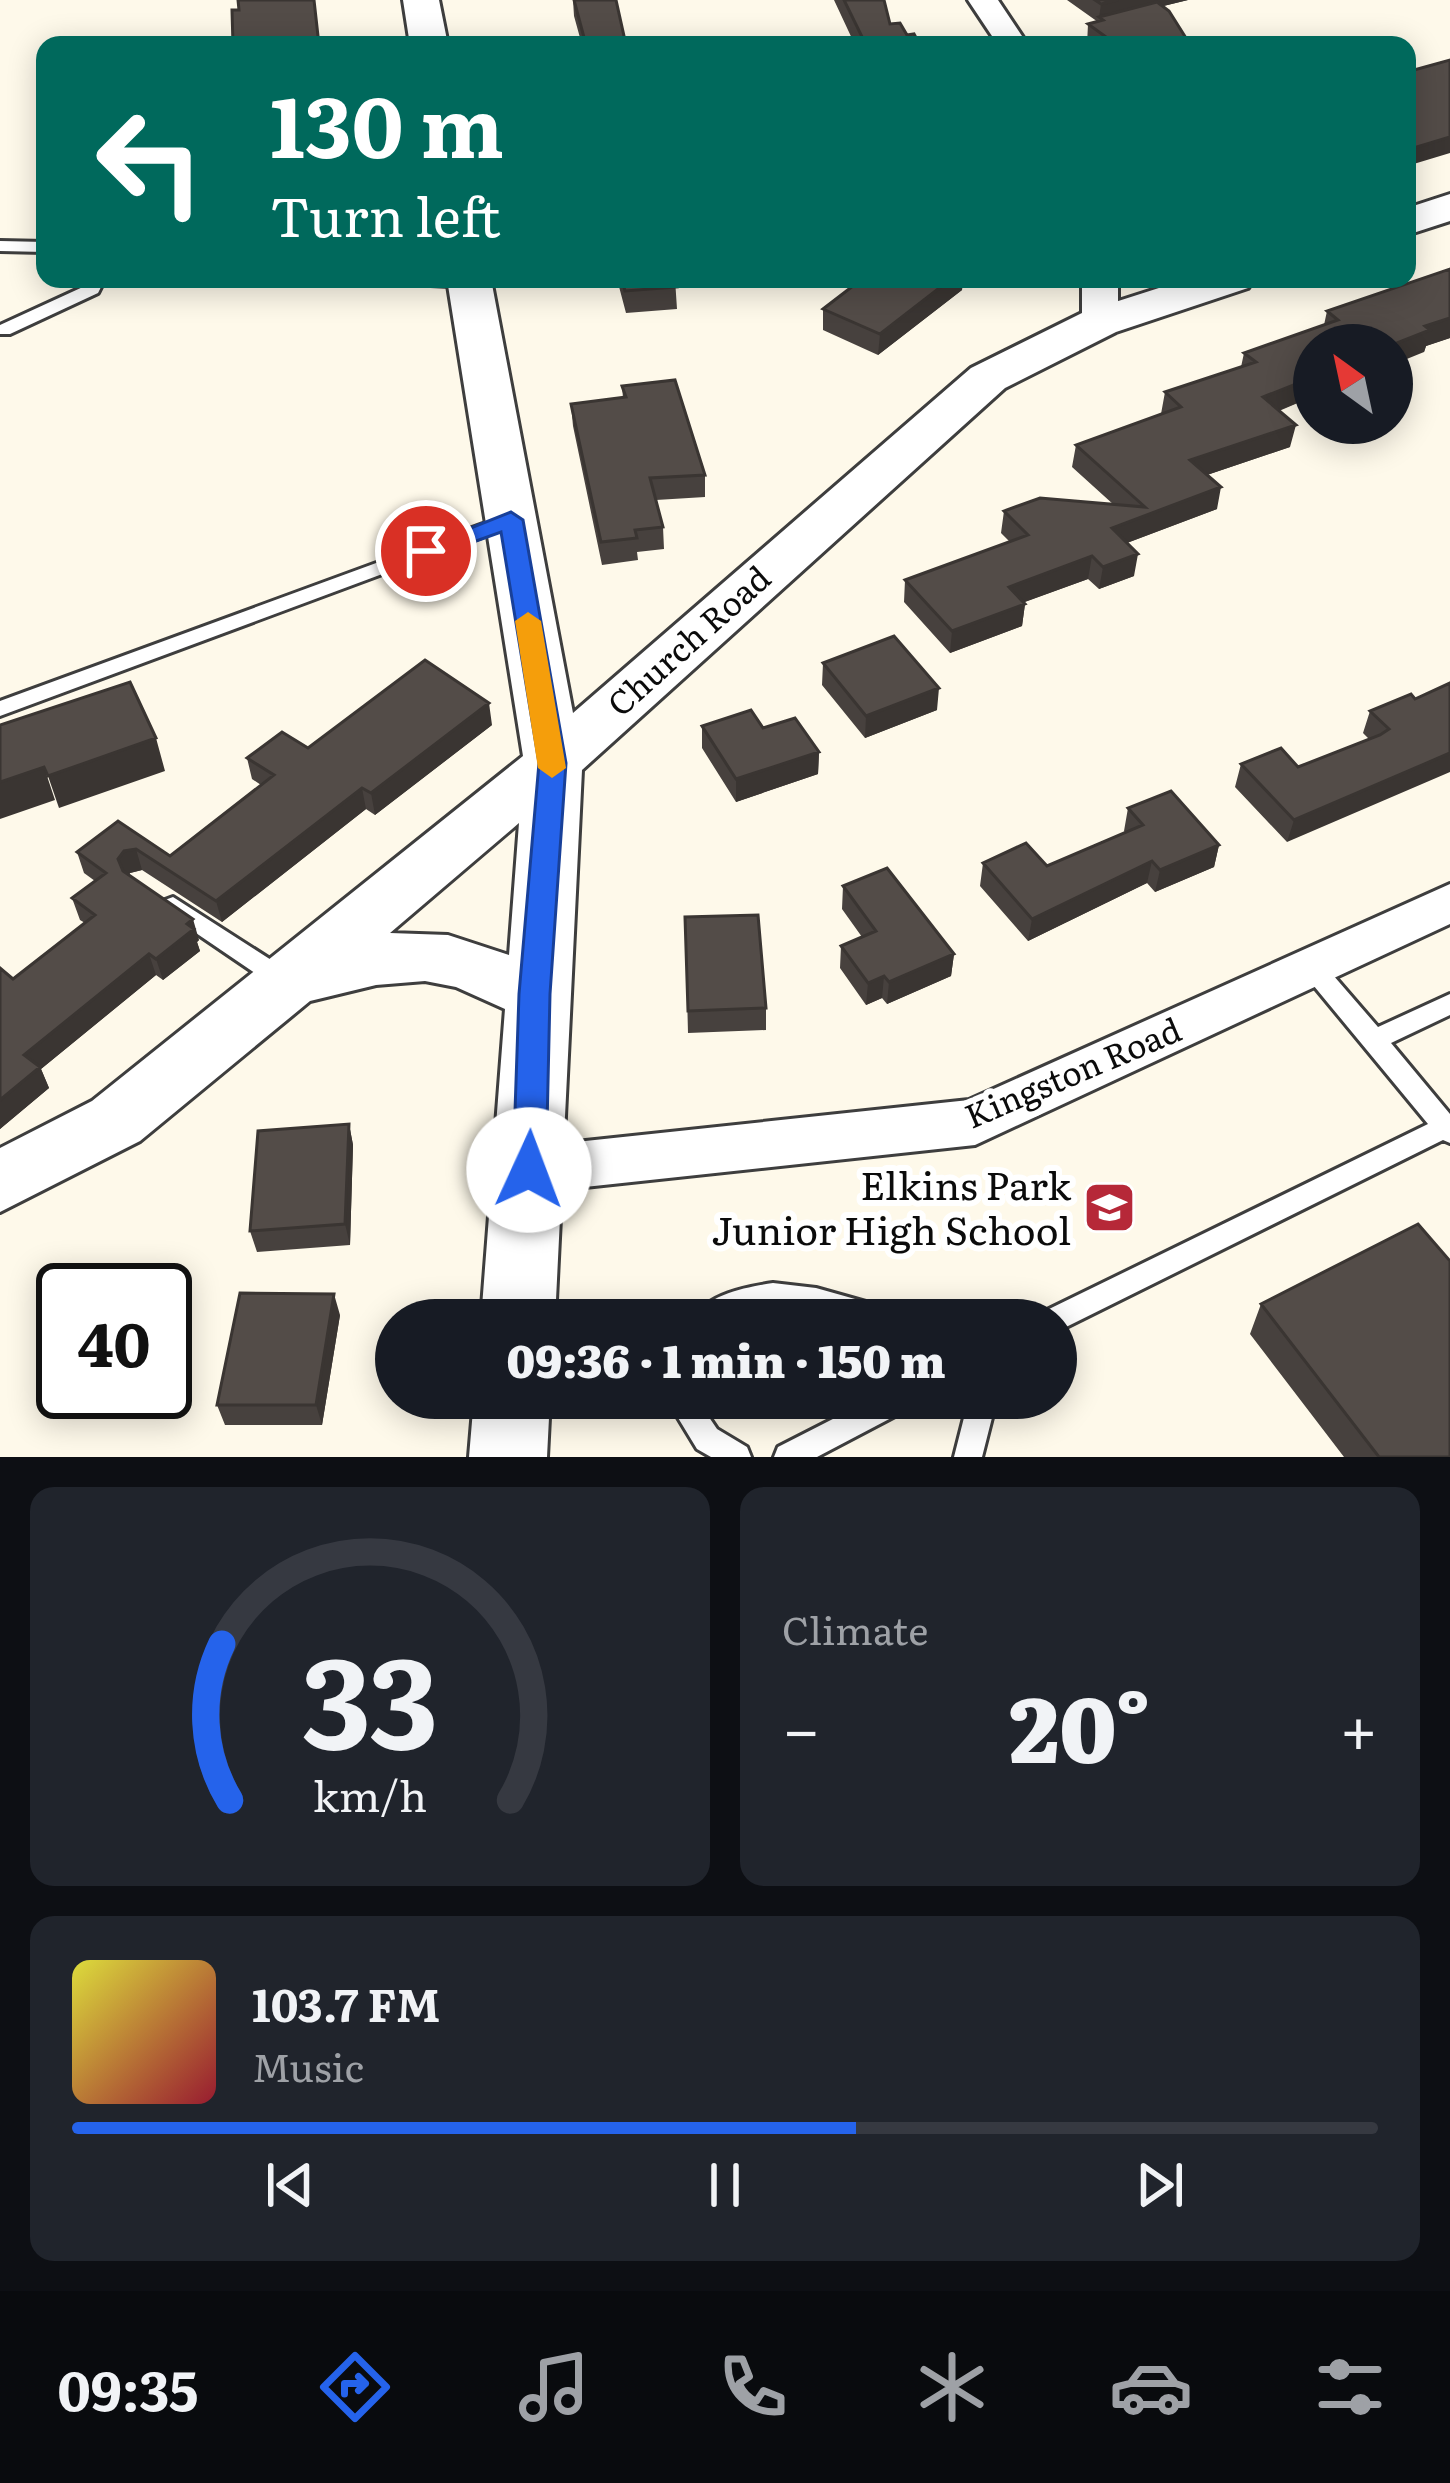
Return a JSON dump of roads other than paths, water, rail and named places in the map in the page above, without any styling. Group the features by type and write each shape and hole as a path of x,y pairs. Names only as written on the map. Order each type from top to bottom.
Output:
{"street":[{"path":"421,0 427,36"},
{"path":"983,0 1007,36"},
{"path":"1416,219 1450,208"},
{"path":"470,288 553,763 520,1299"},
{"name":"Church Road","path":"0,1182 116,1121 288,982 553,763 988,378 1100,301 1178,288"},
{"name":"Kingston Road","path":"529,1170 975,1122 1450,903"},
{"path":"288,982 393,953 432,953 479,967 535,994"},
{"path":"508,1457 511,1419"}],"lane":[{"path":"0,246 36,247"},
{"path":"4,330 93,288"},
{"path":"0,709 511,520"},
{"path":"158,896 288,982"},
{"path":"1077,1309 1448,1129 1312,967"},
{"path":"1374,1040 1450,1004"},
{"path":"744,1299 774,1291 805,1299"},
{"path":"693,1419 706,1439 737,1457"},
{"path":"788,1457 861,1419"},
{"path":"968,1457 978,1419"}],"place":[{"name":"Elkins Park Junior High School","path":"1110,1208"}]}
